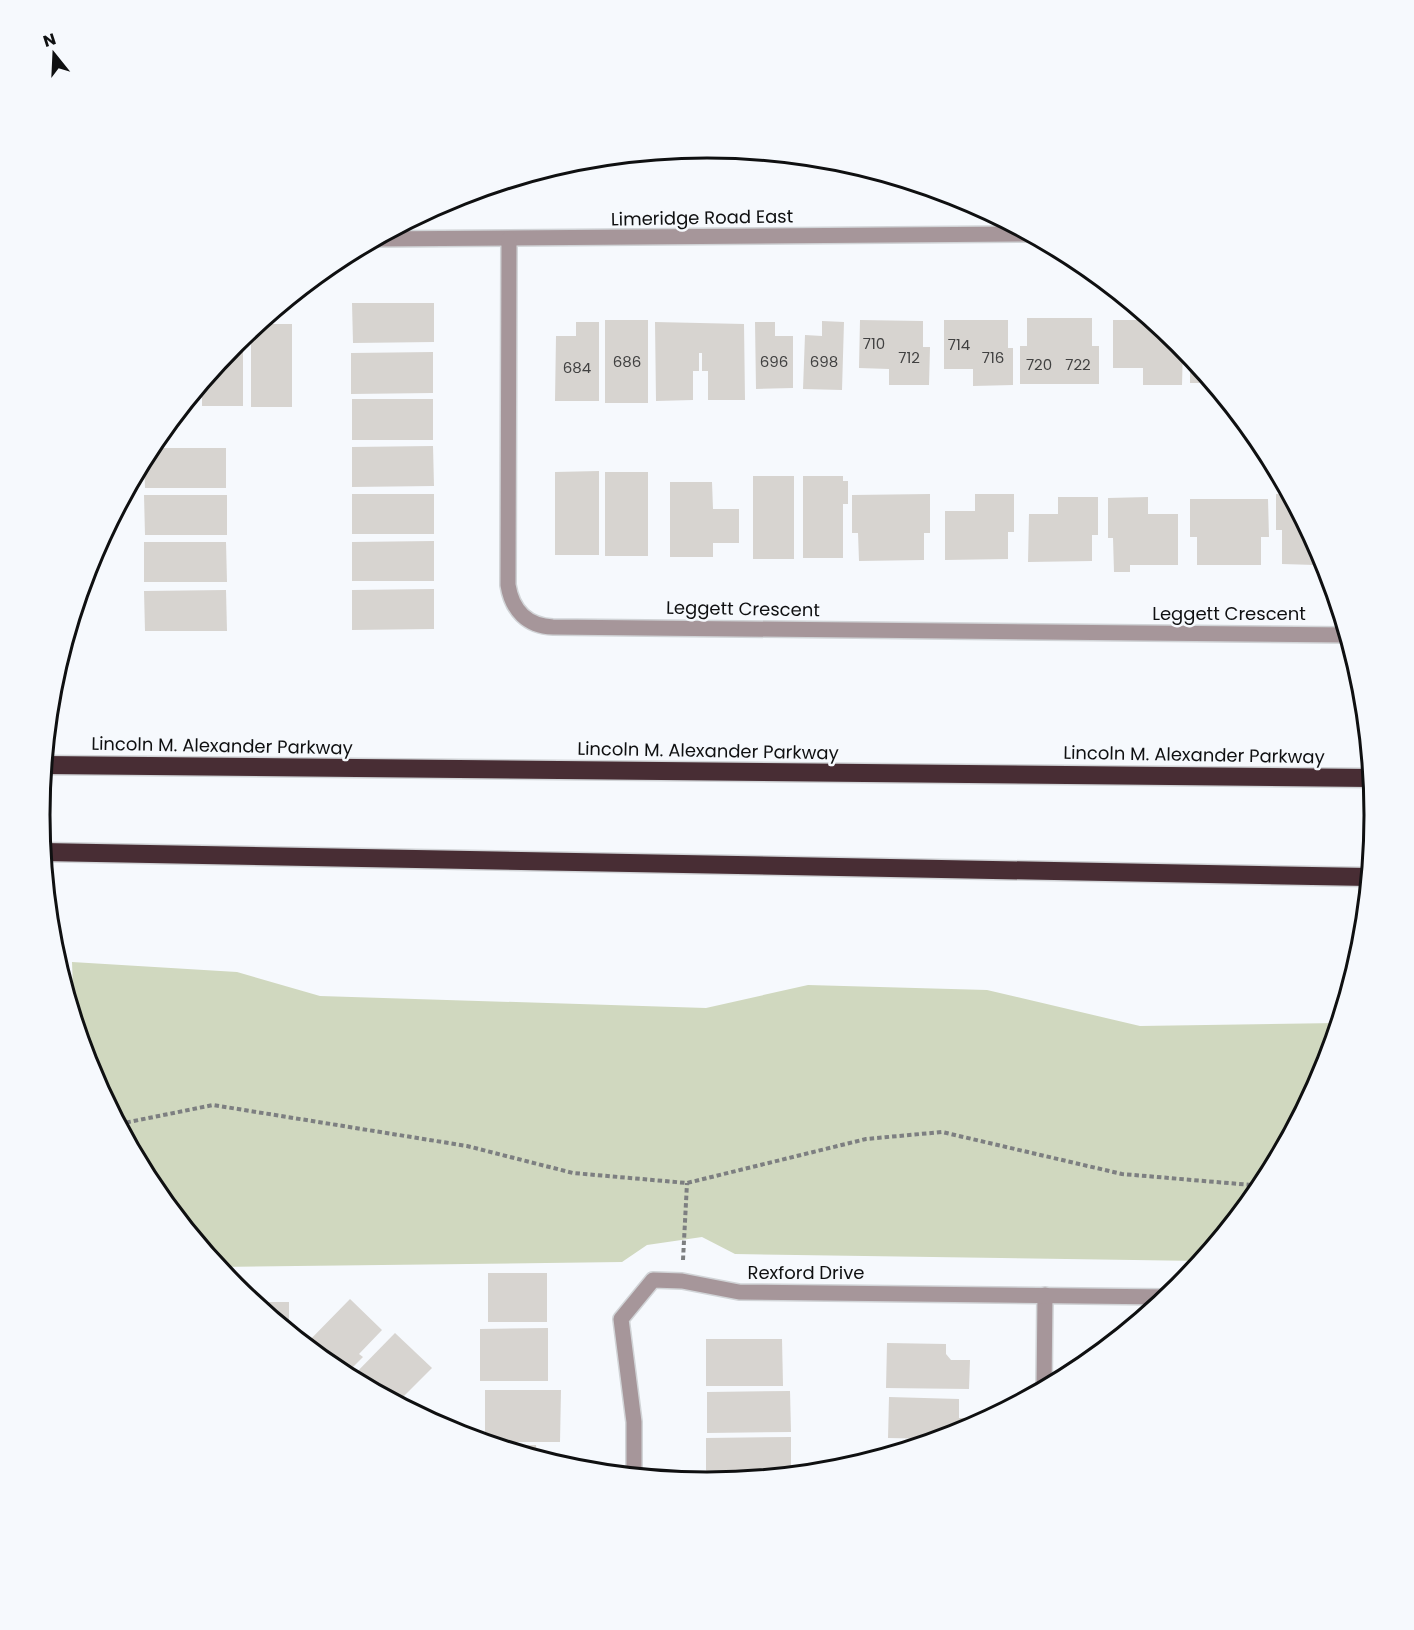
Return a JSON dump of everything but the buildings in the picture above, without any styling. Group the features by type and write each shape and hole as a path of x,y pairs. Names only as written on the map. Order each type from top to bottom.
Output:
{"highway":[{"name":"Lincoln M. Alexander Parkway","path":"52,765 1363,778"},
{"path":"51,852 1361,877"}],"street":[{"name":"Limeridge Road East","path":"391,239 1015,234"},
{"name":"Leggett Crescent","path":"509,239 508,585 517,611 533,623 547,627 1339,635"},
{"name":"Rexford Drive","path":"634,1468 634,1422 621,1319 653,1280 682,1281 739,1292 1154,1297"},
{"path":"1044,1379 1045,1295"}],"path":[{"path":"126,1123 213,1105 467,1146 573,1173 687,1183 866,1139 942,1132 1122,1174 1250,1185"},
{"path":"682,1281 687,1183"}],"green space":[{"path":"72,962 237,972 320,996 706,1008 808,985 987,990 1140,1026 1331,1023 1297,1106 1276,1144 1229,1215 1190,1261 735,1254 702,1237 647,1245 622,1262 230,1267 185,1215 138,1144 117,1106 100,1067 84,1026 73,988"}]}
